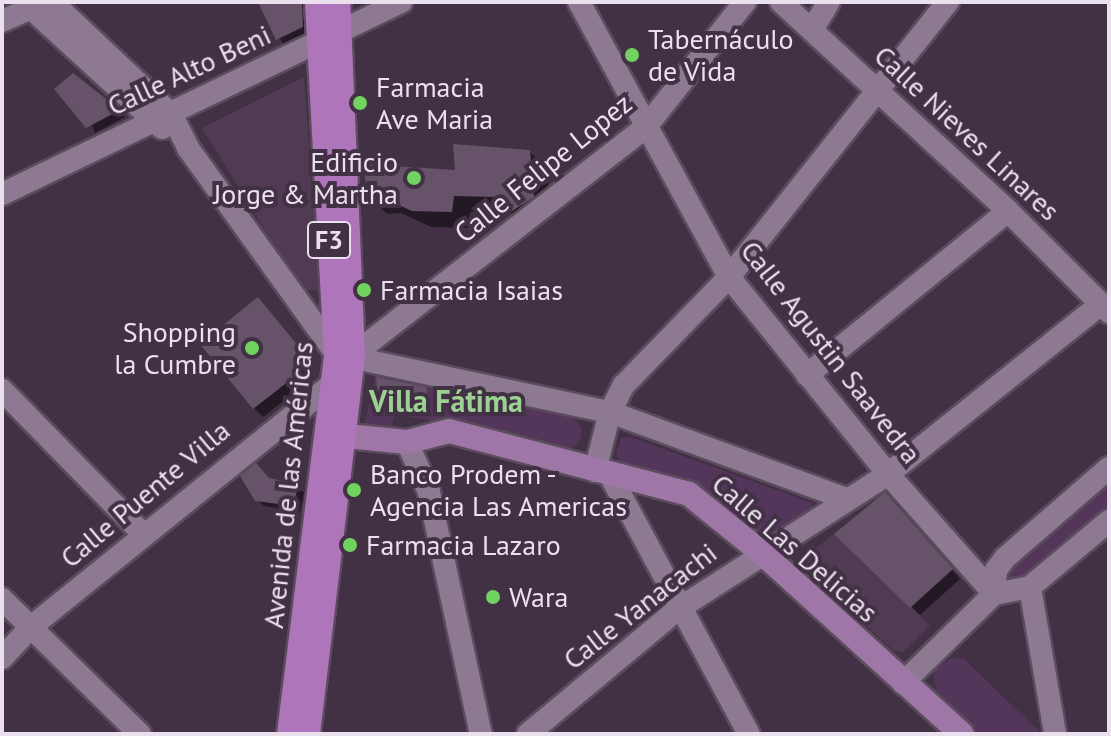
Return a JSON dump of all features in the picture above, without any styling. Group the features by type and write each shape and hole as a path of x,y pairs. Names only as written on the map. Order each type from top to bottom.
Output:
{"main road":[{"name":"Avenida de las Américas","path":"308,734 344,354 328,37 317,2"},
{"name":"Avenida de las Américas","path":"328,37 338,2"},
{"name":"Avenida de las Américas","path":"289,734 337,434 333,383 344,354"}],"street":[{"name":"Calle Alto Beni","path":"2,194 401,2"},
{"name":"Calle Agustin Saavedra","path":"579,2 729,277 888,474 994,594"},
{"name":"Calle Felipe Lopez","path":"344,354 645,128 745,2"},
{"name":"Calle Nieves Linares","path":"781,2 1008,211 1105,308"},
{"path":"812,30 829,2"},
{"path":"749,734 603,473 610,412 624,385 729,277 948,2"},
{"path":"2,21 37,4 162,118 344,354"},
{"path":"807,375 1008,211"},
{"name":"Calle Yanacachi","path":"528,734 678,609 761,552 888,474 1105,308"},
{"name":"Calle Las Delicias","path":"344,354 610,412 846,499"},
{"name":"Calle Puente Villa","path":"2,658 31,627 333,383"},
{"path":"2,390 143,534"},
{"name":"Calle Las Delicias","path":"337,434 407,442 449,431 689,494 761,552 959,733"},
{"path":"407,442 429,492 481,734"},
{"path":"994,594 996,570 1005,558 1109,468"},
{"path":"903,683 994,594 1030,587 1109,521"},
{"path":"1030,587 1055,734"},
{"path":"2,599 140,734"}],"shaded area":[{"path":"304,77 320,291 301,289 202,128"},
{"path":"377,366 571,415 581,427 581,439 568,452 395,413 390,432 364,428"},
{"path":"630,437 812,503 812,513 769,540 759,538 697,485 622,464 616,454 621,438"},
{"path":"1109,482 1109,513 1016,587 1007,585 1003,573"},
{"path":"834,534 930,625 903,652 894,651 798,562"},
{"path":"951,658 964,659 1042,734 980,734 937,696 933,672"}],"building":[{"path":"258,2 302,2 303,27 276,40"},
{"path":"73,73 120,110 86,128 54,89"},
{"name":"Edificio Jorge & Martha","path":"453,144 530,150 534,197 509,213 496,197 454,196 452,212 412,211 383,198 368,198 363,164 455,170"},
{"name":"Shopping la Cumbre","path":"258,297 304,353 303,370 253,409 200,344"},
{"path":"376,377 426,387 429,410 379,409"},
{"path":"256,463 269,478 298,484 294,506 255,501 240,476"},
{"path":"885,492 953,569 910,608 834,534"}],"place":[{"name":"Tabernáculo de Vida","path":"632,55"},
{"name":"Farmacia Ave Maria","path":"360,103"},
{"name":"Edificio Jorge & Martha","path":"414,178"},
{"name":"Farmacia Isaias","path":"364,290"},
{"name":"Shopping la Cumbre","path":"252,348"},
{"name":"Banco Prodem - Agencia Las Americas","path":"354,490"},
{"name":"Farmacia Lazaro","path":"350,545"},
{"name":"Wara","path":"493,597"}],"district":[{"name":"Villa Fátima","path":"446,401"}]}
